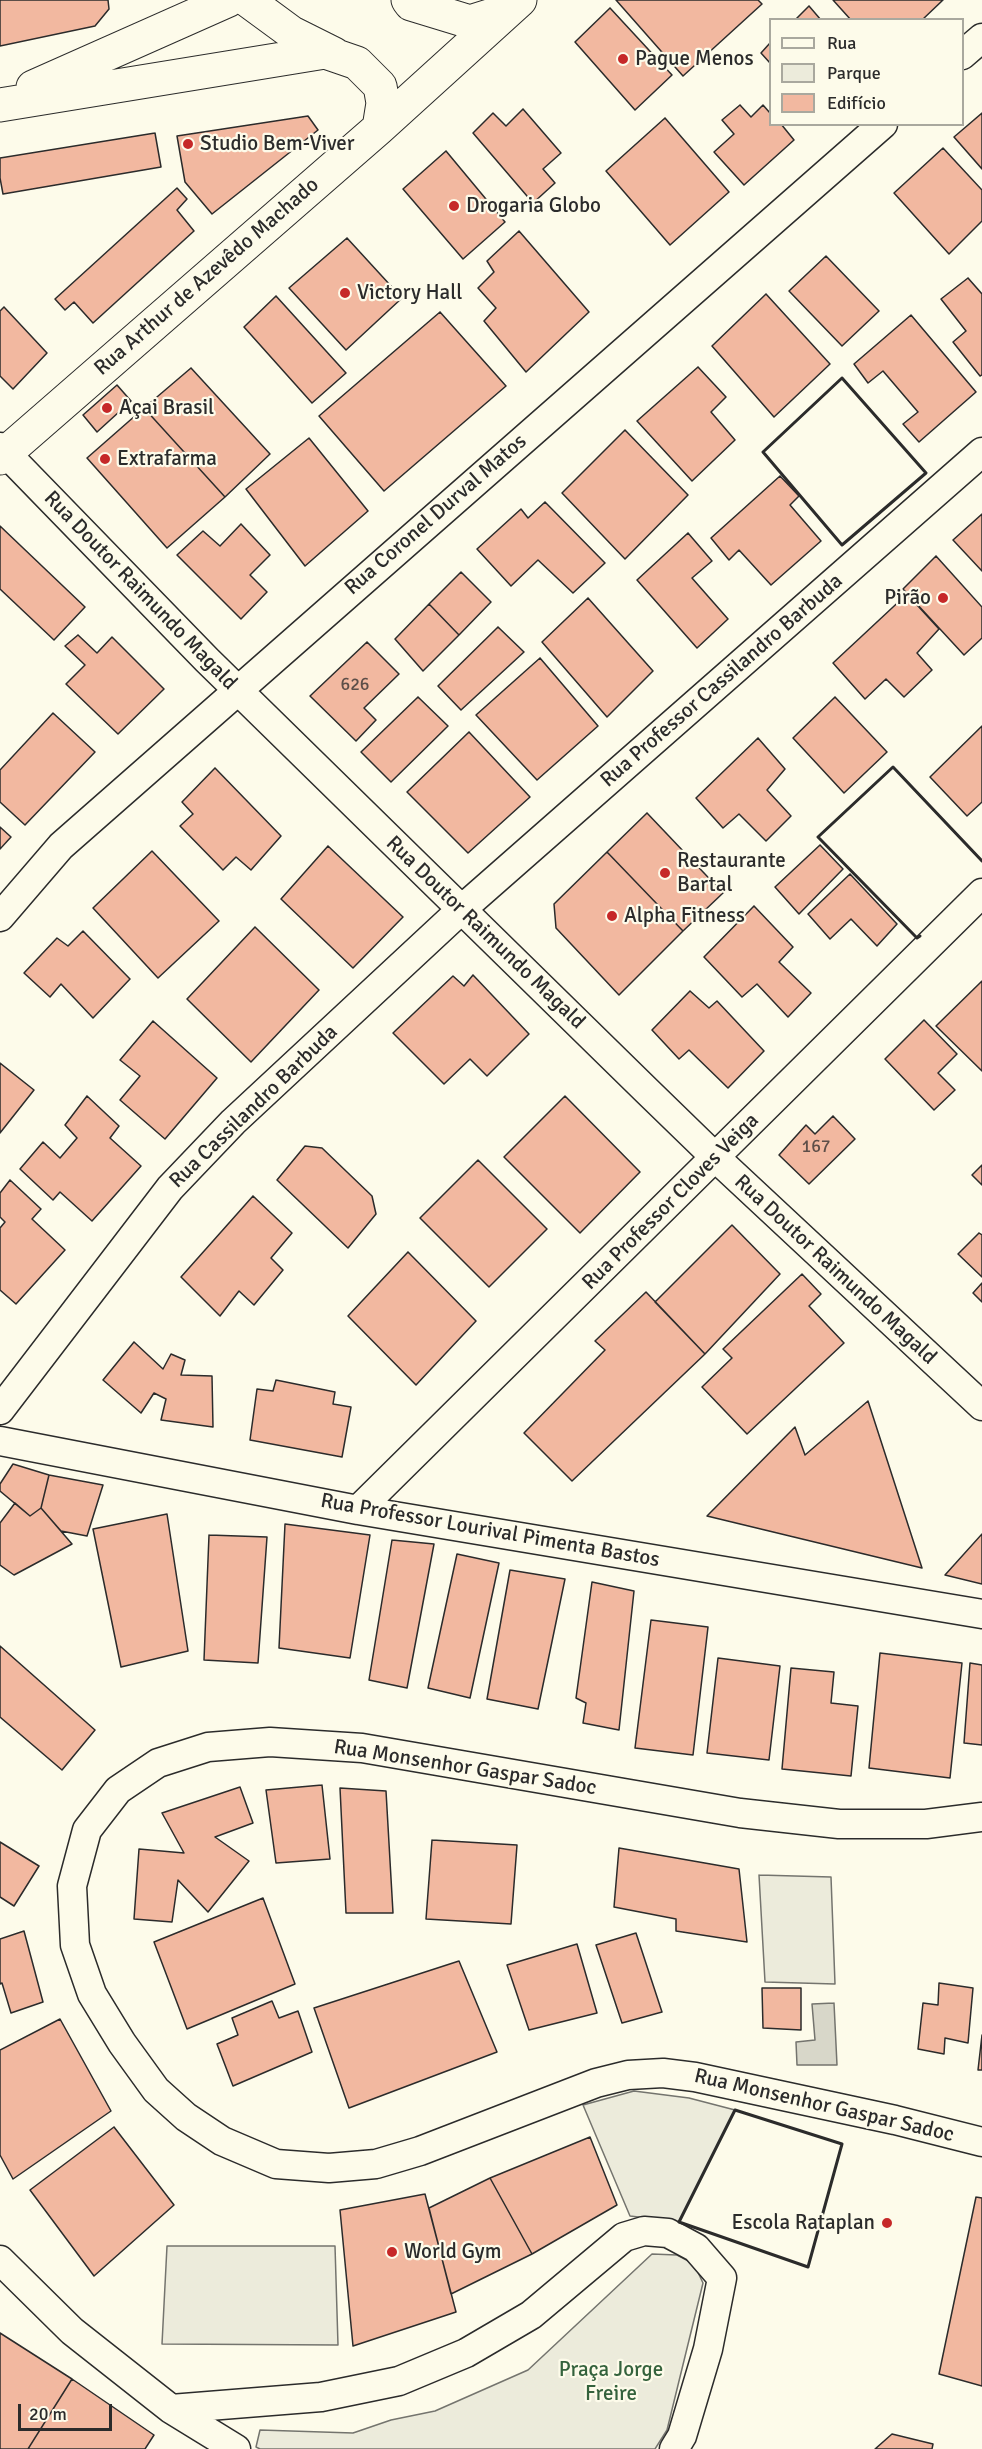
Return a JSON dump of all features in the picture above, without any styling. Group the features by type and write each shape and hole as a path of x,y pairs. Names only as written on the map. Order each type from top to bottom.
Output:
{"street":[{"path":"0,103 183,8 229,0"},
{"path":"247,0 292,33 341,57"},
{"path":"408,0 411,4 470,22 514,5"},
{"name":"Rua Arthur de Azevêdo Machado","path":"2,453 379,128 514,5"},
{"path":"964,54 982,38"},
{"path":"0,103 325,52 357,63 380,86 383,103 379,128"},
{"name":"Rua Coronel Durval Matos","path":"0,917 61,846 881,126"},
{"name":"Rua Professor Cassilandro Barbuda","path":"462,909 982,452"},
{"name":"Rua Doutor Raimundo Magald","path":"2,453 236,690 716,1158 982,1406"},
{"name":"Rua Professor Cloves Veiga","path":"358,1510 982,893"},
{"name":"Rua Cassilandro Barbuda","path":"0,1410 170,1188 233,1122 462,909"},
{"name":"Rua Professor Lourival Pimenta Bastos","path":"0,1441 358,1510 982,1614"},
{"name":"Rua Monsenhor Gaspar Sadoc","path":"982,1816 926,1824 839,1824 740,1813 363,1748 270,1742 208,1747 158,1763 118,1790 87,1830 72,1886 75,1946 92,1994 122,2043 156,2090 186,2117 222,2141 276,2164 328,2168 376,2164 420,2151 596,2083 628,2075 663,2073 695,2076 895,2120 982,2142"},
{"path":"171,2409 321,2397 399,2382 466,2354 531,2314 624,2237 644,2230 668,2233 696,2248 722,2278 708,2349 682,2436 674,2449"},
{"path":"0,2260 72,2331 171,2409 236,2449"}],"green space":[{"path":"759,1875 831,1877 835,1984 765,1982"},
{"path":"634,2091 689,2098 735,2110 679,2222 630,2216 583,2105"},
{"path":"167,2246 335,2246 338,2345 162,2344"},
{"name":"Praça Jorge Freire","path":"652,2254 677,2255 694,2264 703,2283 667,2430 655,2449 260,2449 256,2447 260,2430 353,2433 391,2420 435,2411 528,2370"}],"shaded area":[{"path":"834,2003 837,2065 797,2065 796,2042 815,2040 812,2004"}],"building":[{"path":"0,0 108,0 109,9 95,26 0,46"},
{"path":"616,0 758,0 762,4 683,76"},
{"path":"833,0 943,0 924,18 849,18"},
{"path":"809,6 819,18 797,18"},
{"name":"Pague Menos","path":"610,8 672,75 635,110 575,42"},
{"path":"769,44 769,62 761,53"},
{"path":"740,105 751,117 763,105 769,112 769,126 783,126 794,140 744,185 714,152 734,134 722,120"},
{"path":"523,109 561,153 543,169 555,183 533,203 473,133 493,113 506,126"},
{"path":"982,113 982,169 954,137"},
{"path":"308,116 318,130 212,214 185,182 177,136"},
{"path":"665,118 729,192 670,245 606,171"},
{"path":"155,133 161,167 3,194 0,158"},
{"path":"943,148 982,190 982,221 949,254 894,193"},
{"name":"Drogaria Globo","path":"446,151 505,222 463,259 403,189"},
{"path":"177,188 187,199 177,210 194,231 93,323 74,302 65,310 55,299"},
{"path":"519,231 589,312 526,372 484,321 496,308 478,288 494,272 487,261"},
{"name":"Victory Hall","path":"347,238 402,298 346,350 289,288"},
{"path":"826,256 879,311 842,346 789,291"},
{"path":"968,278 982,294 982,375 980,376 953,342 966,331 941,299"},
{"path":"766,294 830,364 774,417 712,346"},
{"path":"276,296 346,373 312,403 244,327"},
{"path":"4,307 47,353 13,389 0,376 0,311"},
{"path":"440,312 506,386 384,491 319,416"},
{"path":"911,315 976,392 919,442 903,424 918,412 883,371 868,383 854,364"},
{"path":"698,367 726,397 711,412 735,440 692,481 637,421"},
{"path":"191,368 270,454 225,497 144,408"},
{"name":"Açai Brasil","path":"117,385 131,401 97,432 83,415"},
{"path":"144,408 225,497 167,548 87,458"},
{"path":"625,430 688,495 625,559 562,493"},
{"path":"309,438 368,511 305,566 246,489"},
{"path":"780,476 799,496 790,505 821,541 771,585 739,550 729,560 711,538"},
{"path":"545,502 605,563 573,593 538,560 511,586 477,549 521,509 528,518"},
{"path":"982,514 982,571 953,540"},
{"path":"241,524 270,555 250,575 267,592 241,619 177,555 203,531 220,546"},
{"path":"0,526 85,607 54,640 0,589"},
{"path":"688,533 712,561 692,578 728,619 697,648 637,580"},
{"name":"Pirão","path":"936,556 982,607 982,638 964,655 903,589"},
{"path":"461,572 491,602 459,635 429,604"},
{"path":"907,594 939,629 917,653 932,670 904,697 886,679 865,699 833,663"},
{"path":"588,598 653,671 607,717 542,642"},
{"path":"429,604 459,635 423,671 395,639"},
{"path":"498,627 524,652 461,710 438,686"},
{"path":"78,635 97,653 112,637 164,689 118,734 66,684 85,665 65,646"},
{"path":"367,642 399,674 364,708 376,720 356,741 310,696"},
{"path":"540,658 598,726 537,780 476,715"},
{"path":"418,697 448,726 391,782 361,752"},
{"path":"835,697 887,752 844,793 793,738"},
{"path":"53,713 95,752 25,825 0,802 0,770"},
{"path":"982,726 982,802 967,816 930,777"},
{"path":"469,732 530,797 468,853 407,792"},
{"path":"758,738 785,769 767,790 791,816 766,841 739,814 723,828 696,798"},
{"path":"215,768 281,836 251,870 236,857 223,870 180,826 193,814 182,802"},
{"name":"Restaurante Bartal","path":"647,813 723,893 683,931 607,852"},
{"path":"0,827 11,837 0,849"},
{"path":"820,845 843,869 799,914 775,887"},
{"path":"328,846 403,917 353,968 281,899"},
{"path":"152,851 219,921 158,978 93,908"},
{"name":"Alpha Fitness","path":"607,852 683,931 619,995 556,928 554,904"},
{"path":"850,874 897,924 877,946 851,919 830,939 808,914"},
{"path":"754,906 793,947 779,962 811,993 788,1017 757,984 742,997 704,957"},
{"path":"255,927 319,990 251,1062 187,999"},
{"path":"83,931 130,979 93,1018 61,984 50,997 24,973 57,938 68,946"},
{"path":"473,975 529,1034 487,1076 470,1059 444,1084 393,1033 453,976 464,986"},
{"path":"982,981 982,1071 936,1026"},
{"path":"690,991 709,1008 717,1001 764,1051 728,1088 689,1050 679,1059 652,1030"},
{"path":"924,1020 957,1054 938,1073 955,1090 934,1110 885,1059"},
{"path":"153,1021 217,1078 165,1139 120,1100 140,1076 120,1060"},
{"path":"0,1063 34,1090 0,1133"},
{"path":"87,1096 119,1126 110,1138 141,1166 92,1221 60,1192 53,1200 20,1169 43,1142 60,1158 77,1138 65,1125"},
{"path":"565,1096 640,1172 580,1233 504,1157"},
{"path":"833,1116 855,1139 809,1184 779,1155 806,1125 815,1134"},
{"path":"305,1146 322,1148 372,1196 376,1214 348,1248 277,1180"},
{"path":"478,1160 547,1229 489,1287 420,1218"},
{"path":"982,1165 982,1185 972,1175"},
{"path":"10,1180 41,1209 32,1219 65,1250 16,1304 0,1290 0,1228 5,1222 0,1217 0,1193"},
{"path":"253,1196 292,1233 271,1258 283,1270 254,1305 239,1291 220,1316 181,1277"},
{"path":"732,1225 780,1274 705,1354 655,1302"},
{"path":"979,1233 982,1235 982,1277 958,1254"},
{"path":"408,1252 476,1321 416,1385 348,1316"},
{"path":"802,1274 821,1294 809,1306 844,1343 747,1434 702,1387 732,1358 723,1349"},
{"path":"982,1283 982,1302 973,1293"},
{"path":"646,1292 705,1354 572,1481 524,1433 605,1350 595,1341"},
{"path":"134,1342 163,1369 171,1354 185,1360 181,1375 212,1376 213,1427 161,1420 166,1399 154,1393 141,1413 103,1380"},
{"path":"276,1380 335,1392 333,1404 351,1407 342,1457 250,1440 257,1389 273,1391"},
{"path":"868,1401 922,1568 707,1516 795,1427 805,1455"},
{"path":"13,1464 49,1475 41,1508 30,1516 0,1491 0,1484"},
{"path":"49,1475 103,1485 87,1536 61,1531 41,1508"},
{"path":"15,1503 30,1516 41,1508 72,1544 14,1575 0,1565 0,1523"},
{"path":"167,1514 188,1651 121,1667 93,1529"},
{"path":"285,1524 370,1535 350,1658 279,1648"},
{"path":"982,1534 982,1584 945,1575"},
{"path":"209,1535 267,1537 258,1663 204,1660"},
{"path":"392,1540 434,1544 407,1688 369,1680"},
{"path":"457,1554 499,1563 470,1698 428,1688"},
{"path":"510,1570 565,1579 538,1709 487,1699"},
{"path":"592,1582 634,1591 619,1730 583,1723 586,1703 576,1698"},
{"path":"651,1620 708,1627 693,1755 635,1748"},
{"path":"0,1646 95,1730 62,1770 0,1717"},
{"path":"880,1653 962,1663 950,1778 869,1768"},
{"path":"718,1658 780,1666 769,1760 707,1753"},
{"path":"970,1663 982,1665 982,1745 964,1743"},
{"path":"791,1668 834,1672 831,1703 858,1706 851,1776 782,1769"},
{"path":"322,1785 330,1859 276,1863 266,1790"},
{"path":"240,1787 253,1823 215,1837 249,1861 208,1912 178,1880 172,1922 134,1919 139,1849 184,1853 162,1813"},
{"path":"340,1788 386,1791 393,1913 346,1913"},
{"path":"432,1840 517,1845 511,1924 426,1919"},
{"path":"0,1842 39,1866 14,1906 0,1897"},
{"path":"619,1848 739,1869 747,1942 676,1931 676,1919 614,1907"},
{"path":"263,1898 295,1984 187,2029 154,1942"},
{"path":"24,1931 43,2002 11,2013 2,1983 0,1984 0,1939"},
{"path":"636,1933 662,2012 622,2023 596,1945"},
{"path":"577,1944 597,2013 529,2030 507,1965"},
{"path":"459,1961 497,2052 349,2108 314,2008"},
{"path":"939,1983 973,1988 968,2043 945,2038 944,2054 918,2049 923,2003 938,2005"},
{"path":"762,1988 801,1988 801,2030 763,2028"},
{"path":"272,2001 279,2018 298,2011 312,2052 233,2086 217,2044 238,2035 232,2018"},
{"path":"60,2019 111,2111 13,2179 0,2155 0,2050"},
{"path":"982,2035 982,2070 978,2070"},
{"path":"114,2127 174,2205 94,2276 30,2190"},
{"path":"590,2137 617,2205 532,2254 490,2178"},
{"path":"490,2178 532,2254 451,2294 429,2208"},
{"name":"World Gym","path":"425,2194 456,2312 353,2346 340,2210"},
{"path":"976,2197 982,2198 982,2386 939,2374"},
{"path":"0,2333 72,2379 28,2449 0,2449"},
{"path":"72,2379 154,2435 145,2449 28,2449"},
{"path":"892,2434 933,2444 932,2449 875,2449"}],"wall":[{"path":"842,378 926,473 842,545 763,452 842,378"},
{"path":"920,936 917,938 818,837 893,767 982,861"},
{"path":"735,2110 842,2144 808,2267 679,2222 735,2110"}],"place":[{"name":"Pague Menos","path":"623,59"},
{"name":"Studio Bem-Viver","path":"188,144"},
{"name":"Drogaria Globo","path":"454,206"},
{"name":"Victory Hall","path":"345,293"},
{"name":"Açai Brasil","path":"107,408"},
{"name":"Extrafarma","path":"105,459"},
{"name":"Pirão","path":"943,598"},
{"name":"Restaurante Bartal","path":"665,873"},
{"name":"Alpha Fitness","path":"612,916"},
{"name":"Escola Rataplan","path":"887,2223"},
{"name":"World Gym","path":"392,2252"}]}
